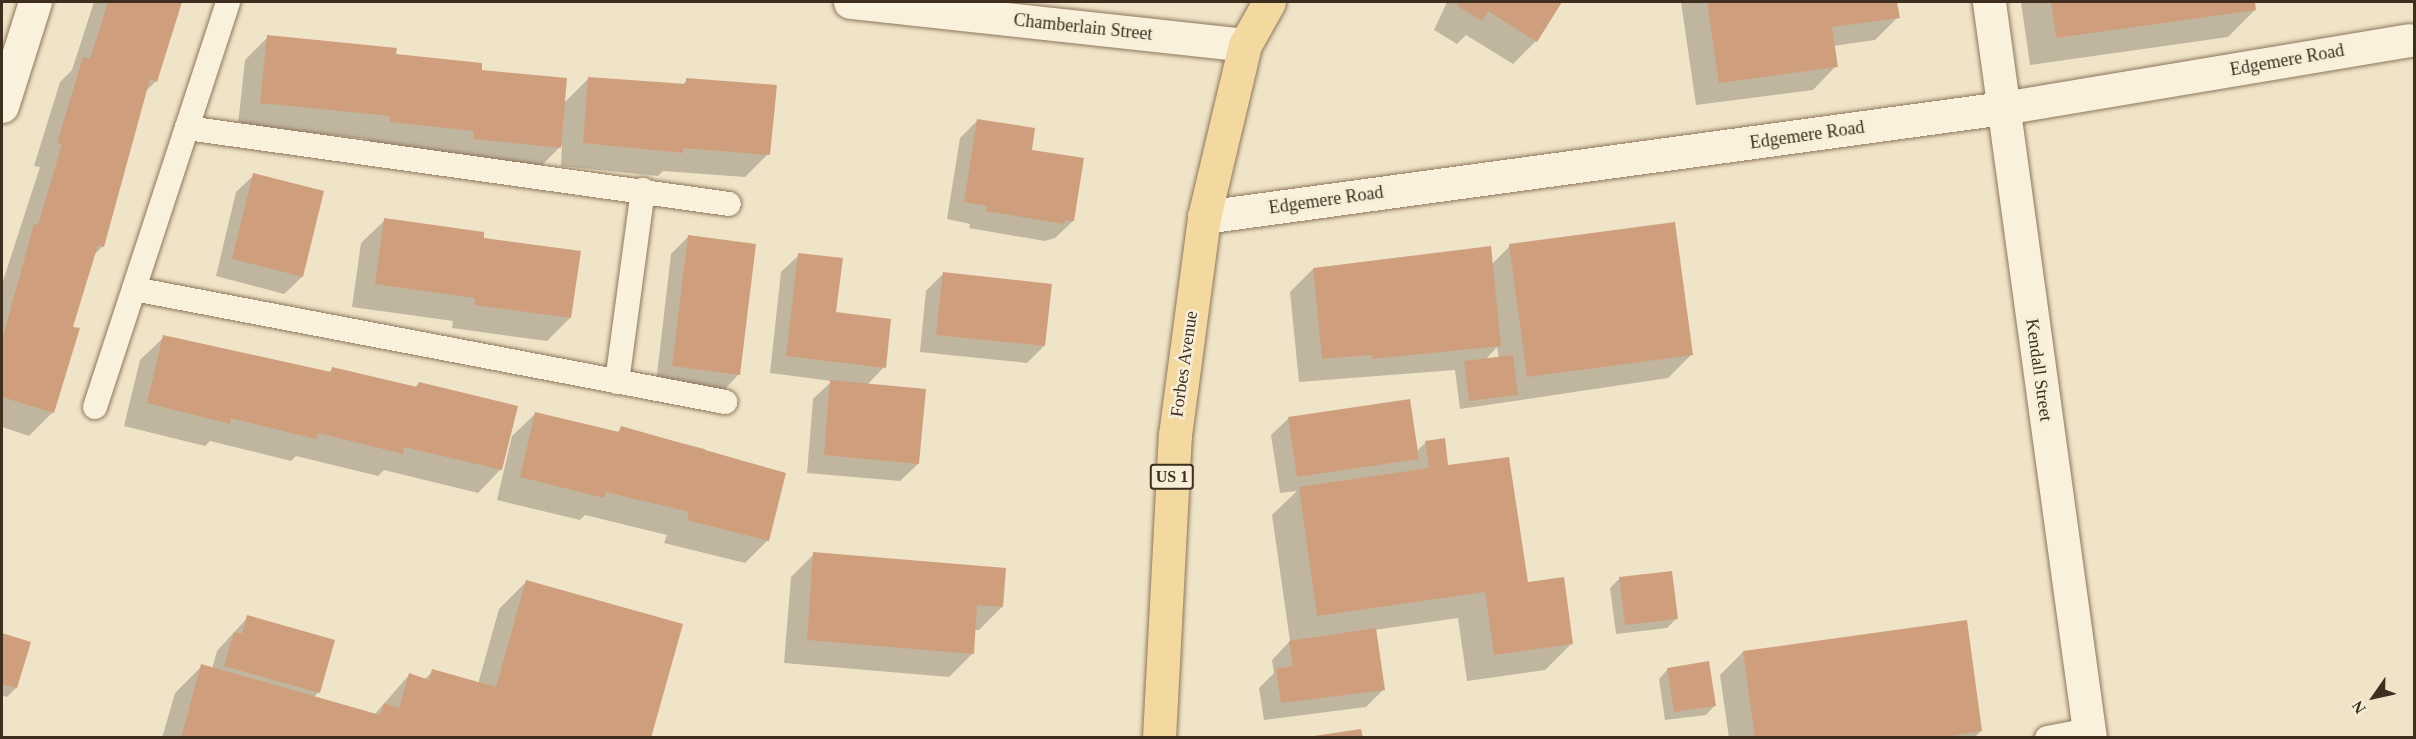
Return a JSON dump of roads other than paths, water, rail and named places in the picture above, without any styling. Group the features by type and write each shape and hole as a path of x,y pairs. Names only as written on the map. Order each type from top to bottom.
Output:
{"main road":[{"name":"Forbes Avenue","path":"1159,738 1175,435 1204,217 1245,45 1269,2"}],"street":[{"path":"2,106 35,2"},
{"name":"Chamberlain Street","path":"850,2 1245,45"},
{"name":"Kendall Street","path":"1989,2 2089,734"},
{"name":"Edgemere Road","path":"1204,217 2003,108 2408,40"}],"lane":[{"path":"95,407 228,2"},
{"path":"187,128 643,190 729,204"},
{"path":"617,382 643,190"},
{"path":"134,289 725,402"},
{"path":"2047,738 2089,734"}]}
